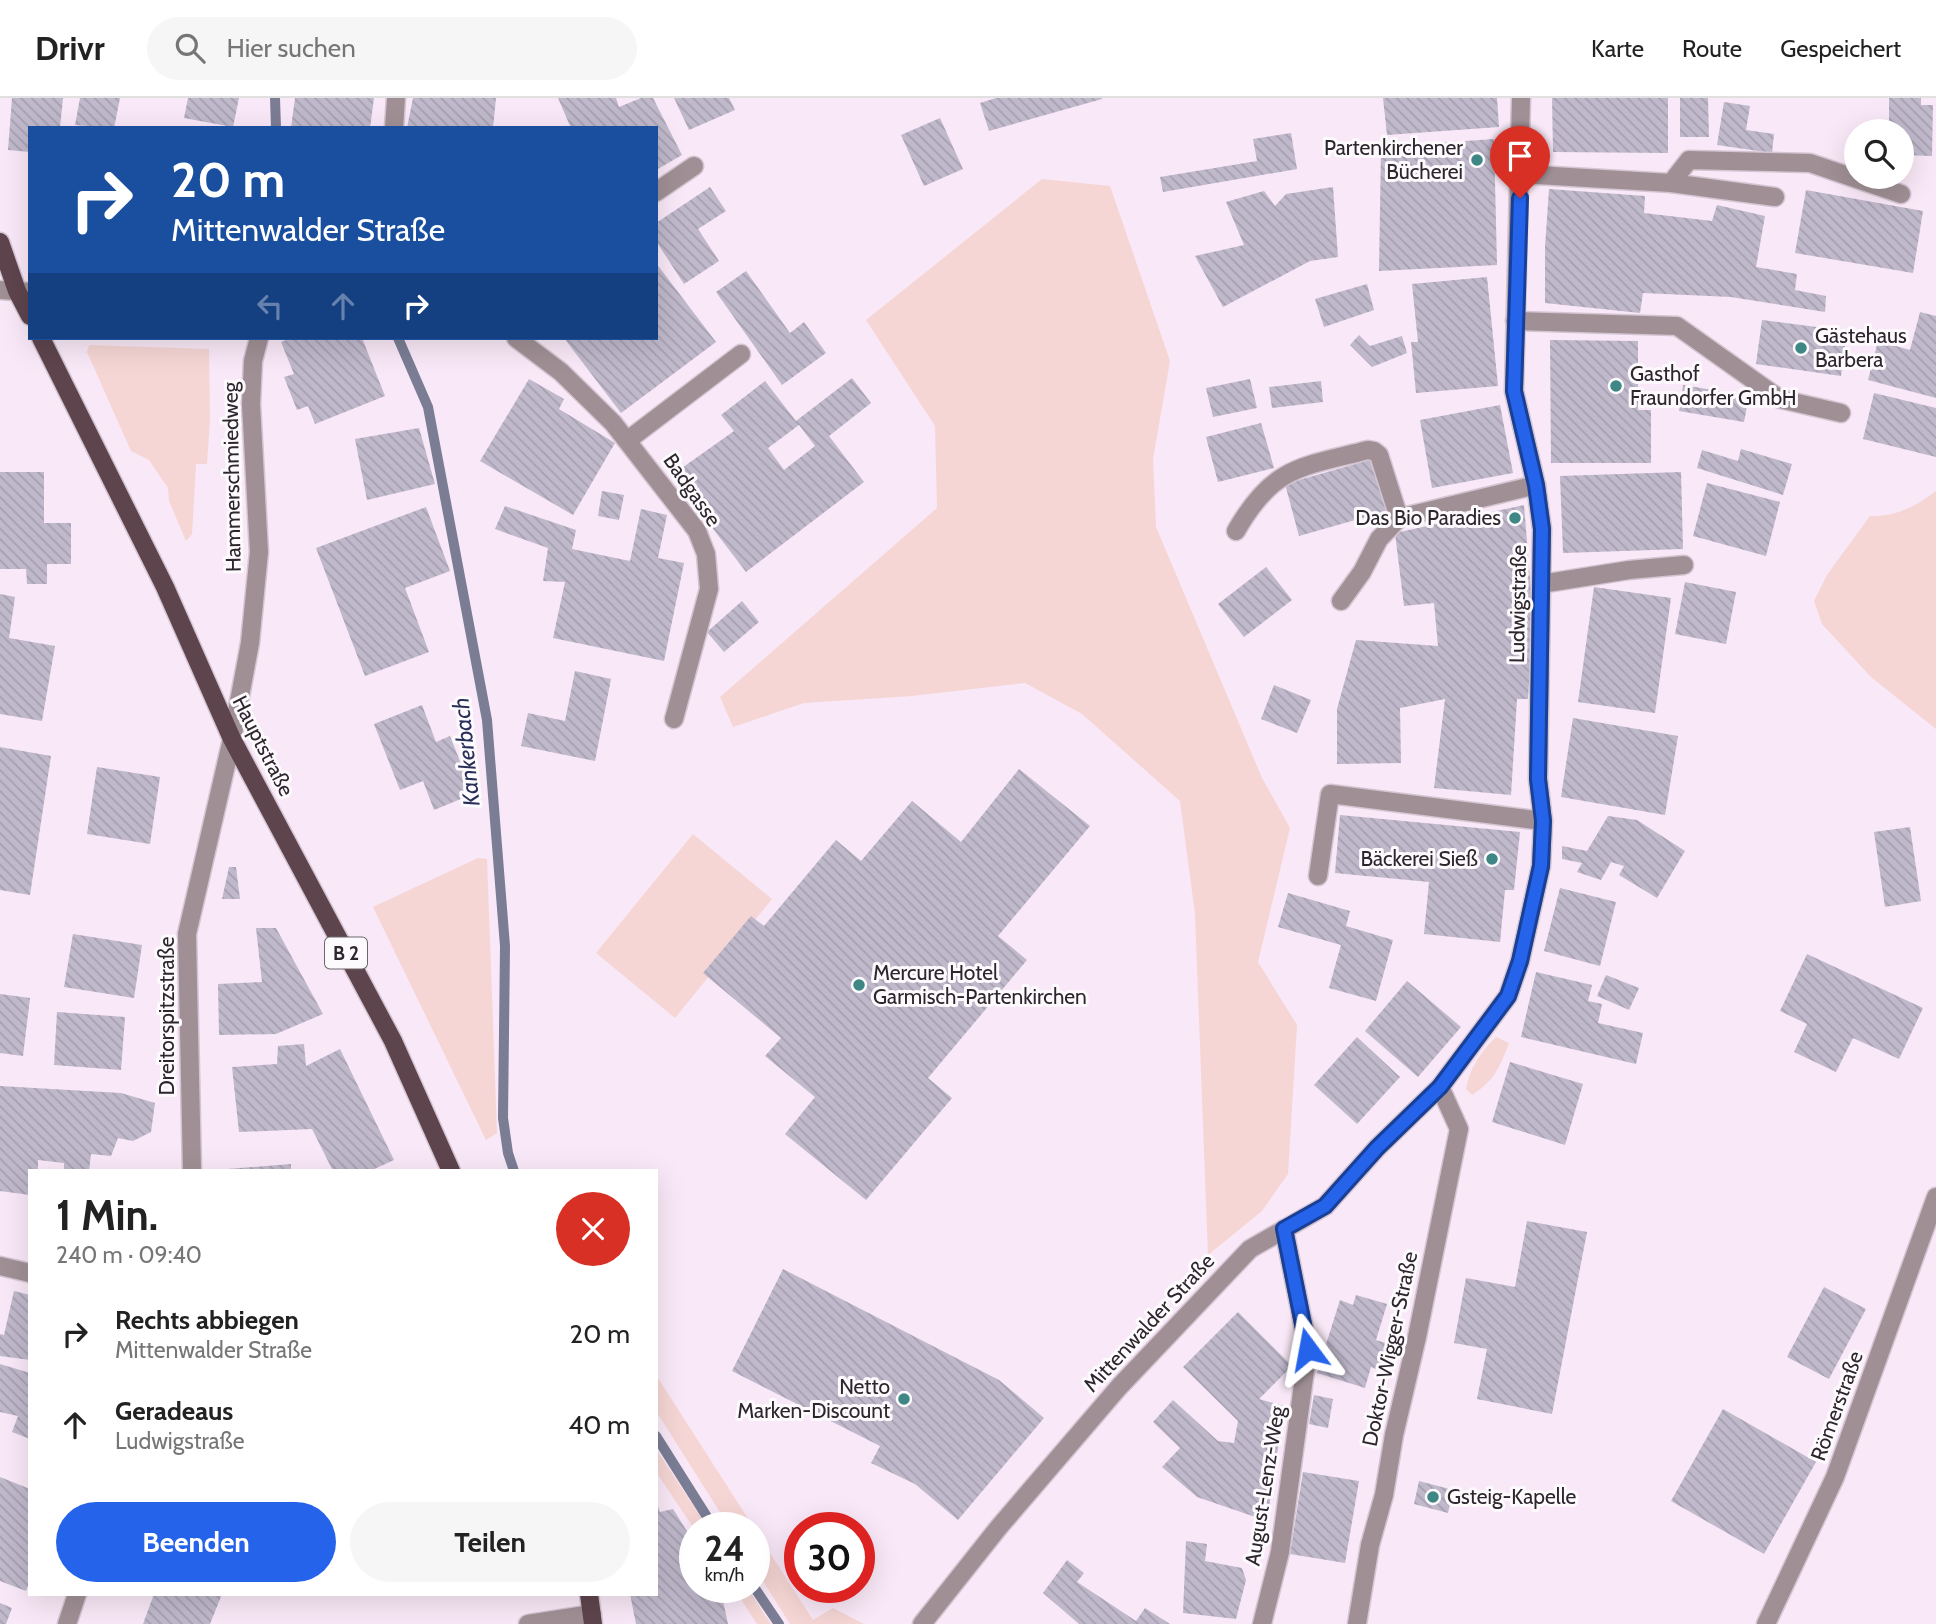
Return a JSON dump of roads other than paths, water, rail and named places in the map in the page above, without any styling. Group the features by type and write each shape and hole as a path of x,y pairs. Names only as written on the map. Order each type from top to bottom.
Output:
{"main road":[{"path":"0,242 16,291 28,312"},
{"name":"Hauptstraße","path":"42,340 165,587 232,739 393,1041 450,1169"},
{"path":"589,1596 593,1619"}],"street":[{"path":"394,126 396,98"},
{"name":"Ludwigstraße","path":"1440,1087 1508,996 1520,961 1541,866 1543,821 1538,779 1542,529 1536,485 1514,391 1521,98"},
{"path":"1671,183 1689,160 1810,163 1901,194"},
{"path":"658,191 694,166"},
{"path":"1521,174 1671,183 1775,197"},
{"path":"1515,321 1677,326 1780,399 1841,413"},
{"name":"Hammerschmiedweg","path":"232,739 250,643 259,552 251,404 253,361 258,340"},
{"name":"Badgasse","path":"519,340 561,372 628,440 696,531 706,554 709,589 674,719"},
{"path":"628,440 741,354"},
{"path":"1236,531 1245,515 1275,480 1296,468 1368,450 1379,455 1399,518"},
{"path":"1340,601 1347,596 1379,539 1399,518 1536,485"},
{"path":"1541,584 1629,570 1684,565"},
{"name":"Dreitorspitzstraße","path":"192,1169 187,934 232,739"},
{"path":"1318,876 1331,794 1543,821"},
{"name":"Mittenwalder Straße","path":"922,1624 999,1527 1119,1387 1250,1249 1325,1206 1377,1148 1440,1087"},
{"name":"Doktor-Wigger-Straße","path":"1357,1624 1370,1545 1384,1495 1394,1435 1417,1338 1459,1129 1440,1087"},
{"name":"Römerstraße","path":"1766,1624 1835,1477 1936,1197"},
{"name":"August-Lenz-Weg","path":"1262,1624 1280,1552 1308,1349 1284,1229"},
{"path":"0,1266 28,1273"},
{"path":"66,1624 76,1596"},
{"path":"528,1624 593,1619"}],"waterway":[{"name":"Kankerbach","path":"275,98 276,126"},
{"name":"Kankerbach","path":"399,340 428,407 487,720 505,946 503,1118 513,1169"},
{"name":"Kankerbach","path":"658,1439 704,1512"},
{"name":"Kankerbach","path":"765,1603 779,1624"}],"place":[{"name":"Partenkirchener Bücherei","path":"1477,160"},
{"name":"Gästehaus Barbera","path":"1801,348"},
{"name":"Gasthof Fraundorfer GmbH","path":"1616,386"},
{"name":"Das Bio Paradies","path":"1515,518"},
{"name":"Bäckerei Sieß","path":"1492,859"},
{"name":"Mercure Hotel Garmisch-Partenkirchen","path":"859,985"},
{"name":"Netto Marken-Discount","path":"904,1399"},
{"name":"Gsteig-Kapelle","path":"1433,1497"}]}
